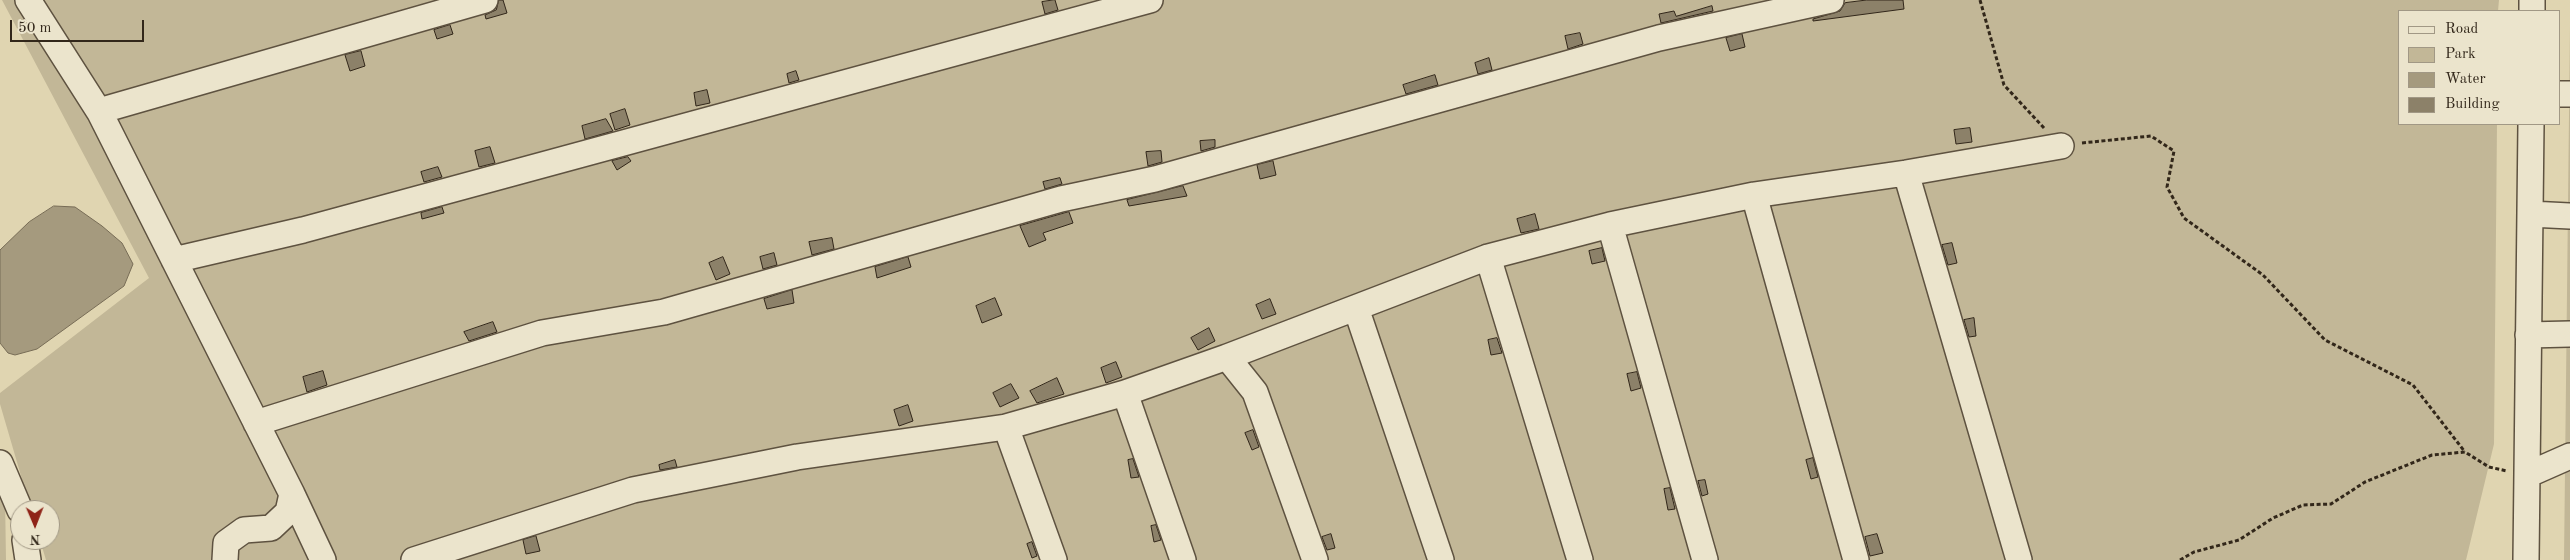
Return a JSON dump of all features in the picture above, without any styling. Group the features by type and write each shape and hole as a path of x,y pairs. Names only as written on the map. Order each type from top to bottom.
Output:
{"street":[{"path":"28,0 99,111 292,494 323,560"},
{"path":"99,111 485,0"},
{"path":"174,260 303,230 1150,0"},
{"path":"256,423 542,334 664,312 1061,199 1154,179 1659,38 1831,0"},
{"path":"2526,560 2531,125"},
{"path":"414,560 633,490 797,457 1006,427 1125,393 1226,357 1488,257 1610,225 1754,195 1906,173 2062,146"},
{"path":"1906,173 2020,560"},
{"path":"1754,195 1856,560"},
{"path":"2530,214 2570,216"},
{"path":"1610,225 1705,560"},
{"path":"1488,257 1580,560"},
{"path":"1356,308 1441,560"},
{"path":"2528,335 2570,334"},
{"path":"1226,357 1255,392 1315,560"},
{"path":"1125,393 1183,560"},
{"path":"1006,427 1054,560"},
{"path":"2527,475 2570,456"},
{"path":"0,463 16,500"},
{"path":"225,560 226,543 244,530 272,528 288,512 292,494"}],"path":[{"path":"1980,0 2004,85 2062,146 2151,136 2174,151 2167,187 2184,218 2263,275 2325,340 2413,385 2465,452 2489,467 2527,475"},
{"path":"2180,560 2194,552 2238,540 2273,518 2303,505 2331,504 2365,482 2432,455 2465,452"}],"green space":[{"path":"2,0 2499,0 2498,10 2398,10 2398,125 2497,125 2494,444 2466,560 46,560 43,550 60,550 60,500 28,500 0,404 0,393 149,278"},
{"path":"2570,26 2570,560 2564,560"},
{"path":"0,486 5,497 6,560 0,560"}],"water":[{"path":"54,206 75,207 102,226 122,243 133,264 124,286 37,349 15,355 8,353 0,343 0,250 29,222"}],"building":[{"path":"499,0 503,0 507,13 486,19 485,15 496,10"},
{"path":"1055,0 1058,10 1045,14 1042,2"},
{"path":"1867,0 1903,0 1904,9 1813,21 1813,19 1840,11 1845,3"},
{"path":"1712,6 1713,11 1661,23 1659,14 1674,11 1676,16"},
{"path":"450,25 453,34 437,39 434,30"},
{"path":"1580,33 1583,44 1568,49 1565,36"},
{"path":"1742,34 1745,47 1730,51 1726,38"},
{"path":"361,51 365,66 350,71 345,55"},
{"path":"1489,58 1492,70 1478,74 1475,63"},
{"path":"796,71 799,80 789,83 787,74"},
{"path":"1435,75 1438,85 1406,94 1403,85"},
{"path":"707,90 710,103 696,106 694,93"},
{"path":"625,109 630,125 615,130 610,114"},
{"path":"606,119 613,131 585,139 582,126"},
{"path":"1970,128 1972,142 1956,144 1954,130"},
{"path":"1215,140 1215,147 1201,151 1200,141"},
{"path":"490,147 495,163 479,167 475,151"},
{"path":"1161,151 1162,162 1148,166 1146,152"},
{"path":"628,157 631,161 617,170 612,161"},
{"path":"1273,161 1276,175 1260,179 1257,165"},
{"path":"438,167 442,177 424,182 421,172"},
{"path":"1060,178 1062,184 1045,189 1043,182"},
{"path":"1183,186 1187,196 1129,206 1127,200"},
{"path":"442,207 444,213 422,219 421,213"},
{"path":"1069,212 1073,223 1043,233 1046,240 1029,247 1020,226"},
{"path":"1535,214 1539,229 1521,233 1517,219"},
{"path":"832,238 834,249 812,255 809,242"},
{"path":"1952,243 1957,263 1948,265 1942,245"},
{"path":"1602,248 1605,261 1592,264 1589,251"},
{"path":"774,253 777,265 763,269 760,257"},
{"path":"723,257 730,274 716,280 709,263"},
{"path":"908,257 911,267 877,278 875,267"},
{"path":"792,290 794,303 767,309 764,299"},
{"path":"995,298 1002,315 982,323 976,306"},
{"path":"1270,299 1276,314 1262,319 1256,305"},
{"path":"1974,318 1976,336 1969,337 1964,320"},
{"path":"493,322 497,332 469,341 464,332"},
{"path":"1209,328 1215,341 1198,350 1191,338"},
{"path":"1497,338 1502,353 1491,355 1488,340"},
{"path":"1116,362 1122,377 1106,383 1101,368"},
{"path":"323,371 327,385 307,392 303,377"},
{"path":"1637,372 1641,388 1631,391 1627,374"},
{"path":"1057,378 1064,394 1037,403 1030,391"},
{"path":"1011,384 1019,398 1000,407 993,393"},
{"path":"908,405 913,421 899,426 894,410"},
{"path":"1253,430 1259,447 1252,450 1245,433"},
{"path":"1813,458 1818,477 1811,479 1806,460"},
{"path":"1133,459 1139,477 1131,478 1128,460"},
{"path":"675,460 677,467 660,470 659,465"},
{"path":"1705,480 1708,494 1702,496 1698,481"},
{"path":"1670,488 1675,509 1668,510 1664,489"},
{"path":"1156,525 1161,540 1154,542 1151,526"},
{"path":"1331,534 1335,548 1327,550 1322,537"},
{"path":"1877,534 1883,553 1870,556 1865,537"},
{"path":"536,536 540,551 526,554 523,540"},
{"path":"1032,542 1037,556 1032,558 1027,544"}]}
